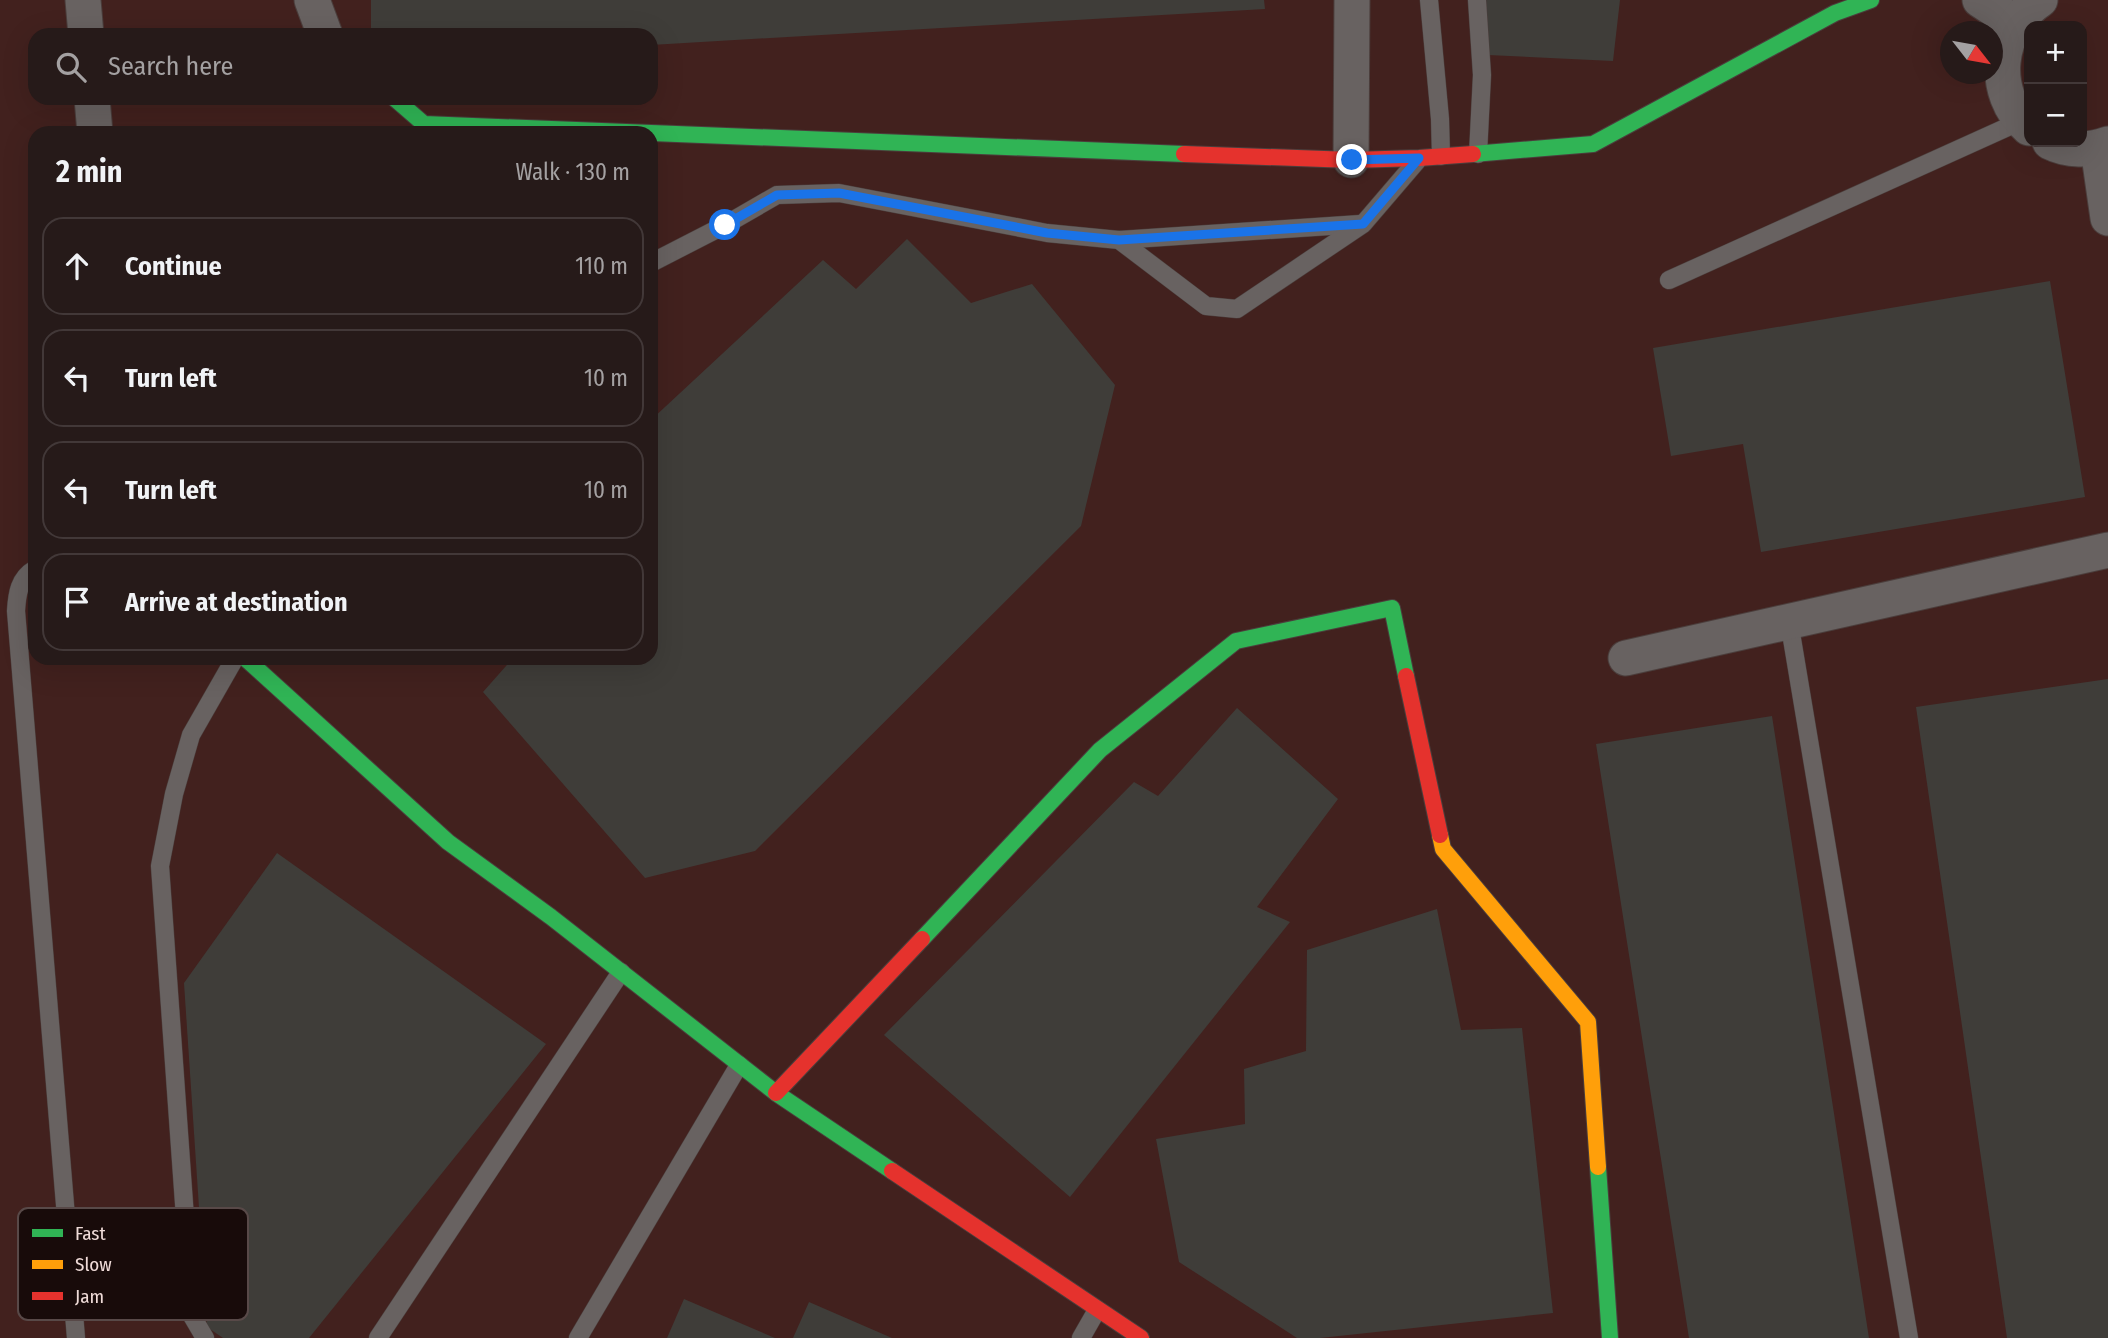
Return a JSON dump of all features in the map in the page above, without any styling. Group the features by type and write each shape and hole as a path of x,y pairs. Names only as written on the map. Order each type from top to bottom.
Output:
{"street":[{"path":"83,0 85,28"},
{"path":"312,0 322,28"},
{"path":"1352,0 1352,160"},
{"path":"658,133 1352,160 1419,158 1592,144 1842,6 1871,0"},
{"path":"1980,0 2028,8 2004,47 2001,73 2007,99 2024,124"},
{"path":"93,105 94,126"},
{"path":"402,105 424,124 476,126"},
{"path":"2069,147 2077,149 2103,146 2108,218"},
{"path":"1626,657 2108,550"},
{"path":"776,1093 1100,750 1236,641 1392,608 1443,849 1588,1022 1610,1338"},
{"path":"253,665 448,842 551,917 776,1093 1141,1338"}],"lane":[{"path":"1429,0 1441,156"},
{"path":"1477,0 1482,75 1478,154"},
{"path":"1669,280 2024,125"},
{"path":"1119,240 1206,306 1237,309 1363,224 1419,158"},
{"path":"658,258 777,195 839,193 1047,233 1119,240 1363,224"},
{"path":"28,574 21,582 17,594 16,611 65,1208"},
{"path":"1789,621 1909,1338"},
{"path":"184,1208 160,866 174,794 191,735 231,665"},
{"path":"378,1338 621,972"},
{"path":"578,1338 740,1065"},
{"path":"1081,1338 1097,1310"},
{"path":"75,1320 76,1338"},
{"path":"195,1320 205,1338"}],"shaded area":[{"path":"0,0 2108,0 2108,1338 0,1338"}],"building":[{"path":"371,0 1264,0 1265,9 658,45 658,28 371,28"},
{"path":"1484,0 1620,0 1613,61 1488,55"},
{"path":"907,239 971,303 1032,284 1115,385 1081,526 755,851 645,878 483,692 507,665 658,665 658,413 823,260 856,289"},
{"path":"2050,281 2085,497 1761,552 1743,444 1671,456 1653,348"},
{"path":"2108,679 2108,1338 2007,1338 1916,707"},
{"path":"1237,708 1338,799 1257,907 1290,922 1070,1197 884,1035 1134,782 1158,796"},
{"path":"1772,716 1869,1338 1689,1338 1596,744"},
{"path":"277,853 546,1044 309,1338 223,1338 207,1327 207,1320 248,1320 248,1208 199,1208 184,983"},
{"path":"1437,909 1461,1030 1522,1028 1553,1313 1320,1338 1297,1338 1179,1262 1156,1139 1245,1124 1244,1069 1306,1051 1307,950"},
{"path":"684,1299 775,1338 667,1338"},
{"path":"809,1302 892,1338 793,1338"}],"traffic: fast":[{"path":"1473,154 1593,144 1835,13 1871,0"},
{"path":"402,105 424,124 475,126"},
{"path":"658,133 1184,154"},
{"path":"922,939 1100,750 1236,641 1392,608 1406,676"},
{"path":"253,665 448,842 551,917 776,1093 892,1171"},
{"path":"1598,1167 1610,1338"}],"traffic: slow":[{"path":"1440,835 1443,849 1588,1022 1598,1167"}],"traffic: jam":[{"path":"1184,154 1351,160 1473,154"},
{"path":"1406,676 1440,835"},
{"path":"776,1093 922,939"},
{"path":"892,1171 1141,1338"}],"route":[{"path":"725,225 777,195 839,193 1047,233 1119,240 1363,224 1419,158 1352,160"}]}
